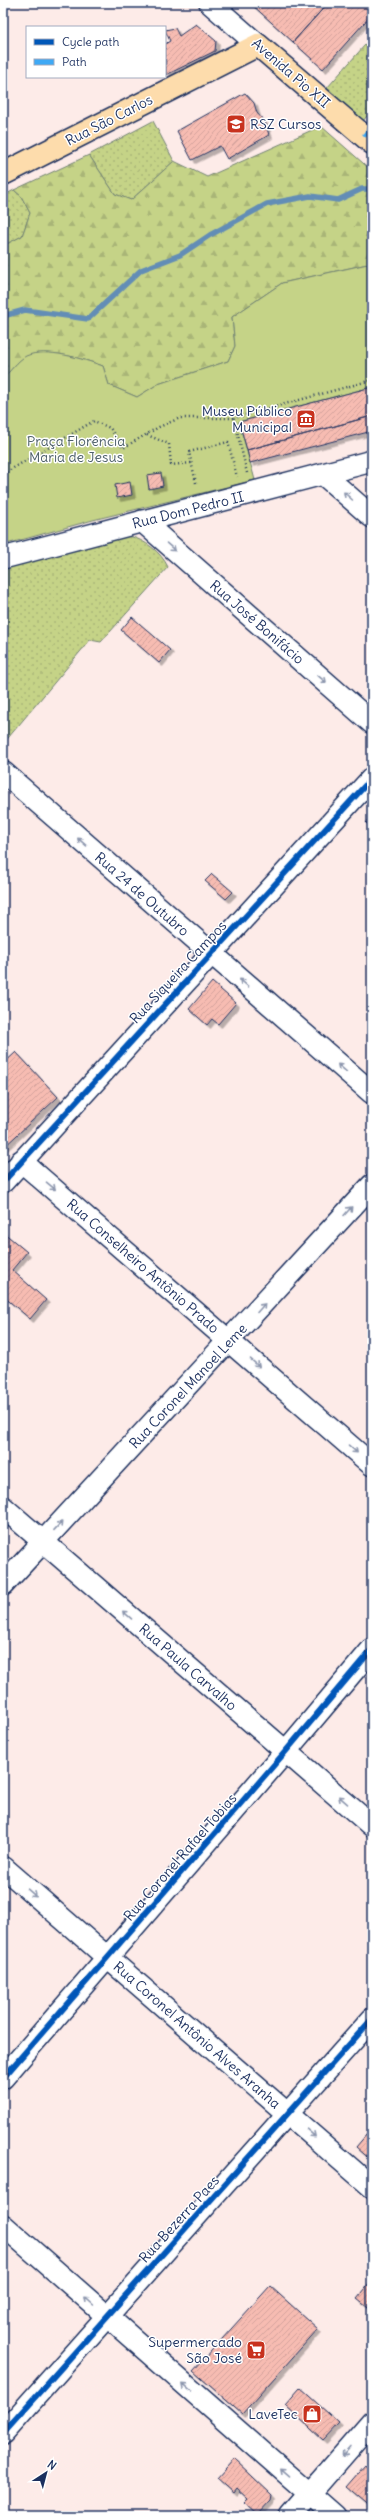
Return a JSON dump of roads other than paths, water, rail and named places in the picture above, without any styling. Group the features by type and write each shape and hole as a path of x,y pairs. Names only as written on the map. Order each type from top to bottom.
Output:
{"main road":[{"name":"Avenida Pio XII","path":"258,45 372,143"},
{"name":"Rua São Carlos","path":"3,174 258,45"}],"street":[{"name":"Avenida Pio XII","path":"210,3 258,45"},
{"name":"Rua Dom Pedro II","path":"3,558 324,475 372,461"},
{"path":"324,475 372,517"},
{"name":"Rua José Bonifácio","path":"142,522 372,724"},
{"name":"Rua 24 de Outubro","path":"3,772 210,954 372,1093"},
{"name":"Rua Siqueira Campos","path":"3,1182 372,778"},
{"name":"Rua Conselheiro Antônio Prado","path":"21,1161 372,1465"},
{"name":"Rua Coronel Manoel Leme","path":"3,1586 42,1542 230,1342 372,1185"},
{"name":"Rua Paula Carvalho","path":"3,1508 372,1826"},
{"name":"Rua Coronel Rafael Tobias","path":"3,2078 286,1751 372,1649"},
{"name":"Rua Coronel Antônio Alves Aranha","path":"3,1867 107,1959 289,2114 372,2187"},
{"name":"Rua Bezerra Paes","path":"3,2433 108,2318 372,2019"},
{"path":"3,2225 335,2516"},
{"path":"290,2516 372,2422"}],"waterway":[{"path":"3,316 25,310 88,319 141,270 180,255 210,235 267,204 310,196 338,200 362,189 371,189"}],"place":[{"name":"RSZ Cursos","path":"236,124"},
{"name":"Museu Público Municipal","path":"306,419"},
{"name":"Supermercado São José","path":"256,2350"},
{"name":"LaveTec","path":"312,2414"}],"park label":[{"name":"Praça Florência Maria de Jesus","path":"76,450"}]}
